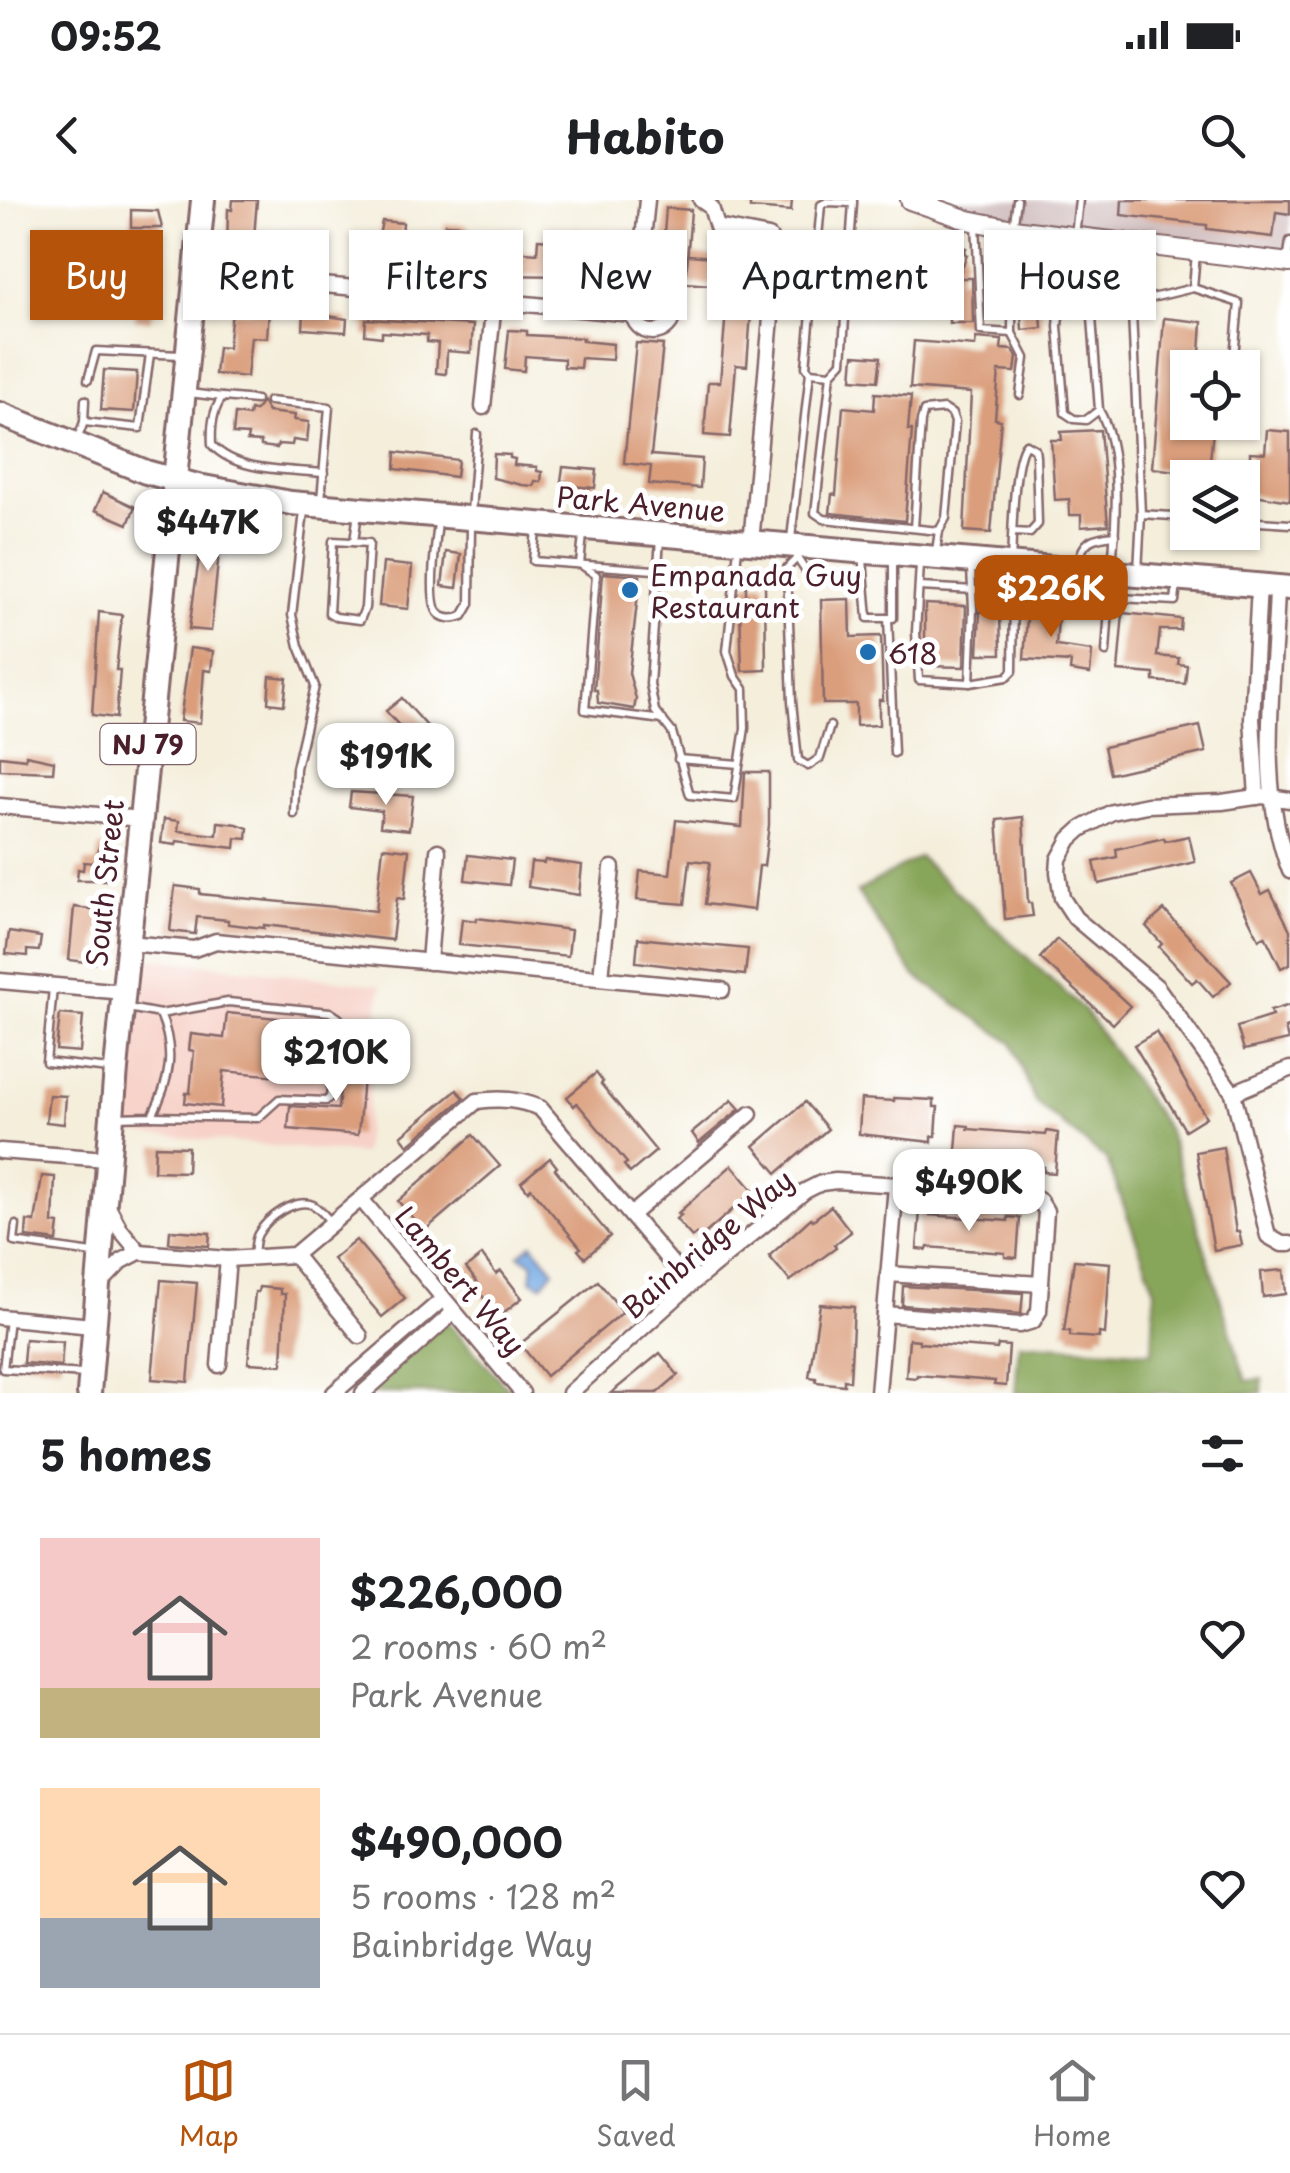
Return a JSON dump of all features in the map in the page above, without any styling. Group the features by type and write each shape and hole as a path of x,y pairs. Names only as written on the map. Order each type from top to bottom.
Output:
{"main road":[{"name":"South Street","path":"200,230 202,200"},
{"name":"South Street","path":"89,1384 107,1159 191,320"},
{"name":"Park Avenue","path":"0,414 75,446 175,480 312,506 745,542 795,551 894,555 1276,586"}],"street":[{"path":"523,303 635,306 648,200"},
{"path":"701,200 711,207 717,227 768,237 777,250 745,542"},
{"path":"910,200 976,222 1021,230"},
{"path":"1156,247 1288,263"},
{"path":"483,406 492,320"},
{"path":"1257,797 1252,719 1276,586"},
{"path":"1276,586 1269,716 1276,834 1290,871"},
{"path":"1290,800 1257,797 1146,805 1112,812 1070,838 1059,859 1058,872 1062,898 1075,918 1157,988 1233,1093 1268,1236 1290,1244"},
{"path":"0,806 141,819"},
{"path":"429,962 438,852"},
{"path":"602,977 612,868"},
{"path":"128,944 194,949 216,941 722,990"},
{"path":"0,981 123,1000"},
{"path":"1233,1093 1290,1069"},
{"path":"97,1288 122,1261 139,1252 228,1260 294,1255 477,1101 501,1098 540,1108 690,1285"},
{"path":"631,1215 750,1114"},
{"path":"0,1150 107,1159"},
{"name":"Bainbridge Way","path":"570,1393 690,1285 820,1183 1027,1194 1040,1201 1046,1211 1039,1311 1033,1321 1020,1325 884,1314"},
{"path":"878,1393 896,1186"},
{"path":"104,1198 120,1229 139,1252"},
{"name":"Lambert Way","path":"360,1199 522,1393"},
{"path":"294,1255 360,1336"},
{"path":"219,1365 228,1260"},
{"path":"888,1274 1041,1284"},
{"path":"334,1393 443,1299"},
{"path":"363,1393 454,1312"},
{"path":"5,1318 92,1326"},
{"path":"379,1354 390,1368"}],"lane":[{"path":"1017,200 1012,333 1025,358 1020,395"},
{"path":"1076,230 1079,200"},
{"path":"830,726 820,758 808,766 798,760 787,568 795,551 810,372 806,367 821,206 827,202 853,202 842,362 831,374 815,513 824,519 939,531"},
{"path":"976,222 981,331 1012,333"},
{"path":"1288,263 1290,241"},
{"path":"1192,288 1196,252"},
{"path":"1156,297 1192,288 1238,303 1234,350"},
{"path":"1059,320 1065,413 1086,420 1099,410"},
{"path":"1092,320 1099,410 1112,443 1115,535 1106,652"},
{"path":"1132,320 1141,514 1138,575"},
{"path":"88,380 96,351 188,355"},
{"path":"84,422 140,428 150,354"},
{"path":"810,372 831,374"},
{"path":"184,392 256,400"},
{"path":"223,397 218,403 212,436 212,445 222,456 255,465 324,473"},
{"path":"75,446 84,422 85,400"},
{"path":"269,401 329,406 324,473 312,506 292,616 315,686 296,768 294,814"},
{"path":"914,528 920,421 924,410 944,409 955,422 946,518 927,558 920,587 916,632 919,680 970,683 1007,677 1013,671 1012,565 1014,532 1020,452 1026,444 1035,449 1038,524 1030,533 1014,532"},
{"path":"438,517 435,609 440,616 452,620 463,616 470,604 477,434"},
{"path":"354,542 358,510"},
{"path":"1141,514 1170,516"},
{"path":"1260,522 1290,524"},
{"path":"536,525 532,561 735,576"},
{"path":"580,564 584,529"},
{"path":"660,535 650,684 654,711 672,732 690,795 734,799 745,728 744,689 727,652 735,576 745,542"},
{"path":"1052,596 1064,570 1088,540 1115,535"},
{"path":"334,541 354,542 369,544 365,608 360,620 329,613 334,541"},
{"path":"795,551 811,578 844,579"},
{"path":"862,553 868,618 893,618 894,555"},
{"path":"970,562 970,683"},
{"path":"580,564 596,574 586,710 663,720"},
{"path":"920,587 1175,601 1177,578"},
{"path":"888,618 894,753"},
{"path":"678,760 739,764"},
{"path":"52,986 46,1062 116,1069"},
{"path":"112,1117 258,1118 279,1099 326,1101 330,1097 339,1018 330,1012 228,1002 160,1014 123,1000"},
{"path":"152,1116 167,1086 170,1036 160,1014"},
{"path":"254,1259 260,1230 290,1205 301,1202 316,1206 332,1223"},
{"path":"16,1224 14,1242 100,1254"},
{"path":"5,1318 4,1369 89,1384"}],"shaded area":[{"path":"907,200 1290,200 1290,263 1156,246 1156,230 1030,230 951,220"},
{"path":"140,957 381,985 363,1154 119,1132"}],"green space":[{"path":"919,857 1085,1011 1168,1130 1246,1381 1262,1379 1262,1393 1015,1393 1019,1343 1152,1352 1155,1290 1107,1160 1035,1102 1012,1043 914,975 857,892"},
{"path":"445,1319 512,1393 354,1393"}],"water":[{"path":"532,1244 554,1270 542,1285 531,1280 533,1263 519,1255"}],"building":[{"path":"233,200 257,200 255,230 228,230 228,209 232,210"},
{"path":"750,200 792,200 791,211 750,208"},
{"path":"1122,200 1290,200 1290,214 1276,212 1273,237 1121,215"},
{"path":"666,208 691,210 687,262 687,230 664,230"},
{"path":"131,210 158,211 162,228 131,228"},
{"path":"382,221 403,223 402,230 380,230"},
{"path":"445,224 467,225 467,230 444,230"},
{"path":"538,239 543,239 543,276 523,275 523,252 537,253"},
{"path":"688,255 707,256 707,285 687,283"},
{"path":"964,278 972,278 973,323 949,323 964,320"},
{"path":"329,316 347,319 346,332 303,329 304,320 329,320"},
{"path":"1164,318 1202,322 1200,350 1170,350 1170,440 1212,440 1210,460 1170,460 1170,470 1152,468"},
{"path":"231,320 268,320 267,338 251,337 247,377 215,374 218,347 228,348"},
{"path":"366,320 473,325 471,353 447,351 446,374 436,373 438,343 427,342 427,335 365,335"},
{"path":"725,320 750,320 747,366 736,365 730,437 704,435 708,382 720,382"},
{"path":"1021,320 1041,320 1042,328 1022,330"},
{"path":"509,330 613,344 612,360 581,358 580,368 564,367 564,359 525,356 524,371 505,369"},
{"path":"976,338 1002,340 1001,349 1013,350 1017,357 1015,372 999,371 995,419 1001,420 991,533 964,531 971,393 910,388 914,341 975,346"},
{"path":"636,343 663,345 651,455 702,459 700,488 649,484 651,466 624,463"},
{"path":"854,355 881,357 878,381 852,379"},
{"path":"104,370 137,372 134,412 101,410"},
{"path":"875,393 911,396 905,521 830,513 832,494 836,495 843,407 874,410"},
{"path":"262,402 268,412 295,415 294,420 309,422 307,442 293,440 292,445 278,444 277,448 247,441 248,435 233,434 235,414 249,416 250,410 255,411"},
{"path":"1100,430 1108,525 1081,527 1081,515 1070,515 1069,499 1055,500 1051,440 1062,440 1061,432"},
{"path":"1267,430 1290,432 1290,501 1260,496 1260,460 1250,460 1250,452 1265,453"},
{"path":"396,452 458,460 456,477 395,469"},
{"path":"494,454 510,455 515,459 514,465 537,467 542,472 541,482 522,485 493,478"},
{"path":"563,467 597,470 595,488 569,486 570,482 561,481"},
{"path":"103,492 135,507 128,524 95,510"},
{"path":"204,523 235,526 233,543 220,542 211,631 189,629"},
{"path":"446,552 461,554 457,588 442,586"},
{"path":"383,563 412,566 408,609 379,606"},
{"path":"603,573 640,576 629,673 636,699 634,709 598,703 594,690"},
{"path":"765,583 766,670 742,671 740,608 746,608 746,584"},
{"path":"850,599 851,637 881,636 883,700 879,700 879,725 856,726 856,704 823,704 821,600"},
{"path":"925,604 966,606 964,667 925,666"},
{"path":"1028,604 1059,607 1056,646 1092,651 1090,674 1070,671 1071,662 1024,659"},
{"path":"980,611 1000,611 1001,654 978,654"},
{"path":"99,612 122,615 116,718 92,715"},
{"path":"1123,613 1181,619 1180,630 1160,630 1157,656 1179,658 1178,664 1187,665 1185,684 1154,681 1154,674 1118,671"},
{"path":"190,648 213,651 211,671 204,670 200,723 180,721"},
{"path":"270,676 287,678 284,705 268,703"},
{"path":"402,698 434,734 419,748 386,711"},
{"path":"1200,726 1206,752 1110,774 1104,747"},
{"path":"26,755 54,761 53,772 0,770 0,756 26,759"},
{"path":"745,772 769,772 769,825 754,910 705,904 710,862 690,860 685,904 637,900 640,871 670,874 676,820 742,827"},
{"path":"351,792 413,796 409,830 380,827 382,811 349,807"},
{"path":"1023,817 1028,903 1033,916 1005,919 997,820"},
{"path":"164,819 179,821 178,831 217,835 218,822 237,824 248,828 247,839 236,838 235,848 177,841 176,845 161,843"},
{"path":"1189,836 1195,862 1099,884 1094,862 1117,857 1116,849"},
{"path":"99,847 114,848 113,867 109,866 107,880 77,880 78,869 83,870 84,862 96,863"},
{"path":"383,847 409,850 404,899 397,898 392,940 228,924 228,920 197,917 195,934 170,931 175,886 200,889 200,894 376,911"},
{"path":"468,855 512,860 509,885 465,880"},
{"path":"531,862 582,865 579,895 528,887"},
{"path":"1251,873 1262,894 1270,890 1290,930 1290,964 1281,968 1265,936 1259,939 1231,883"},
{"path":"74,907 106,911 104,928 99,927 95,963 69,960"},
{"path":"1164,910 1231,982 1213,997 1197,979 1192,983 1159,947 1162,944 1146,926"},
{"path":"462,919 571,930 568,956 459,945"},
{"path":"9,932 41,937 39,951 27,950 27,956 6,954"},
{"path":"638,938 748,949 745,975 636,962"},
{"path":"1057,939 1130,1006 1113,1024 1040,958"},
{"path":"1290,1005 1290,1026 1285,1028 1288,1040 1244,1050 1237,1027 1272,1016 1270,1011"},
{"path":"227,1013 317,1022 312,1079 224,1071 221,1107 185,1103 186,1093 190,1093 194,1051 189,1050 191,1034 224,1038"},
{"path":"60,1014 83,1016 80,1052 56,1050"},
{"path":"1156,1032 1206,1117 1185,1130 1134,1045"},
{"path":"344,1053 365,1055 358,1135 288,1129 290,1106 338,1109"},
{"path":"596,1073 656,1151 630,1173 624,1165 627,1163 577,1103 574,1106 567,1097"},
{"path":"457,1090 464,1098 408,1145 401,1136"},
{"path":"49,1095 66,1096 64,1124 46,1122"},
{"path":"861,1099 934,1100 934,1107 938,1107 932,1142 859,1134"},
{"path":"732,1100 740,1109 699,1143 692,1133"},
{"path":"805,1102 828,1129 777,1173 754,1146"},
{"path":"958,1125 969,1126 968,1129 1058,1133 1055,1173 1044,1172 1044,1167 966,1161 965,1165 955,1164"},
{"path":"473,1135 500,1166 424,1231 398,1201"},
{"path":"155,1146 188,1147 187,1172 154,1171"},
{"path":"1223,1147 1236,1232 1242,1245 1214,1250 1196,1152"},
{"path":"550,1158 610,1236 585,1258 531,1188 528,1191 521,1182"},
{"path":"732,1165 754,1191 700,1238 696,1234 692,1237 676,1219 681,1215 678,1213"},
{"path":"42,1176 55,1177 53,1223 59,1224 57,1241 26,1237 27,1221 35,1222"},
{"path":"831,1206 851,1232 834,1245 836,1248 790,1281 769,1256 811,1218"},
{"path":"920,1211 1008,1221 1008,1217 1020,1218 1017,1258 1005,1257 1005,1253 917,1249"},
{"path":"170,1230 210,1233 209,1246 169,1243"},
{"path":"356,1240 405,1298 382,1317 333,1259"},
{"path":"482,1255 496,1274 501,1271 522,1298 498,1317 466,1268"},
{"path":"1074,1260 1110,1263 1105,1334 1099,1333 1099,1338 1070,1336 1070,1331 1064,1331"},
{"path":"1284,1270 1286,1294 1263,1297 1261,1272"},
{"path":"161,1280 197,1283 188,1382 152,1379"},
{"path":"598,1281 623,1312 546,1376 520,1344"},
{"path":"903,1286 1023,1293 1021,1314 902,1305"},
{"path":"259,1287 280,1289 280,1294 285,1294 282,1365 248,1363 255,1292"},
{"path":"820,1304 854,1307 850,1381 844,1380 844,1385 816,1382 816,1378 809,1377"},
{"path":"25,1339 63,1342 61,1366 23,1363"},
{"path":"909,1339 997,1349 998,1345 1009,1346 1006,1386 994,1385 995,1381 906,1377"},
{"path":"660,1353 678,1375 657,1393 611,1393"}],"place":[{"name":"Empanada Guy Restaurant","path":"630,590"},
{"name":"618","path":"868,652"}]}
